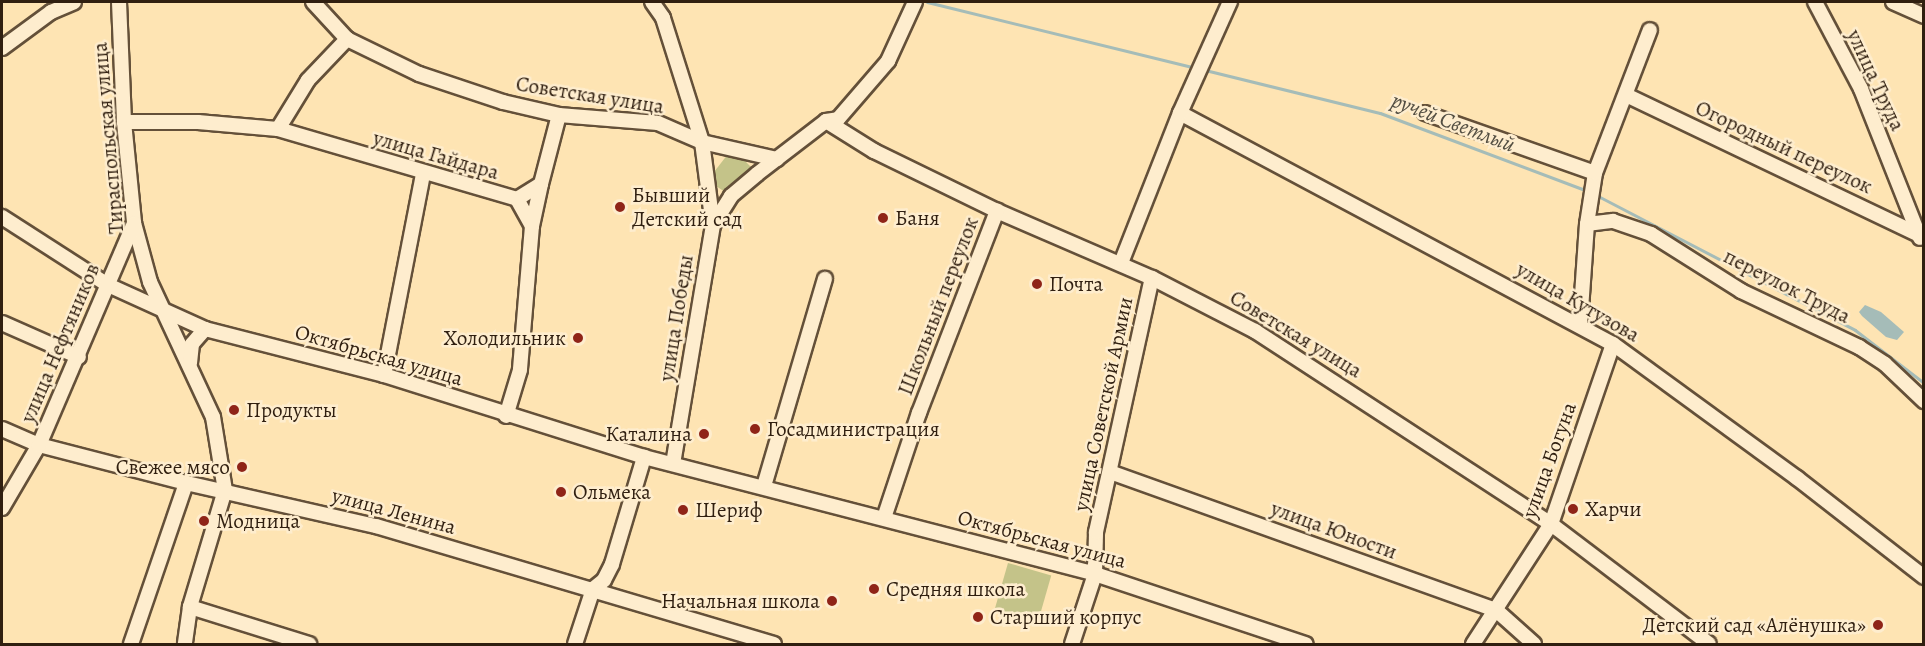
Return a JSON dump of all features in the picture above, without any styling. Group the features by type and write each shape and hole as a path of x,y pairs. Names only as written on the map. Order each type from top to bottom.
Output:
{"street":[{"path":"2,48 51,12 74,2"},
{"name":"Тираспольская улица","path":"119,2 124,122 134,223 150,282 213,417 225,490 190,607 185,645"},
{"name":"Советская улица","path":"313,2 347,39 419,74 503,102 559,115 658,123 702,142 777,159"},
{"name":"улица Победы","path":"652,2 663,18 702,142 713,225 673,464"},
{"path":"713,225 731,196 826,121 838,119 888,61 915,2"},
{"path":"1121,263 1180,112 1230,2"},
{"name":"улица Труда","path":"1815,2 1861,89 1922,240"},
{"path":"1893,2 1923,16"},
{"path":"1580,324 1587,224 1595,173 1650,30"},
{"path":"278,129 308,80 347,39"},
{"name":"Огородный переулок","path":"1626,95 1922,240"},
{"name":"улица Кутузова","path":"1180,112 1580,324 1613,344 1797,478 1923,577"},
{"path":"1425,113 1595,173"},
{"path":"506,416 520,370 532,226 559,115"},
{"name":"Советская улица","path":"826,121 874,151 997,211 1121,263 1255,331 1551,524 1709,645"},
{"name":"улица Гайдара","path":"124,122 198,122 278,129 423,174 517,199 532,226"},
{"path":"384,375 423,174"},
{"path":"517,199 541,184"},
{"name":"Школьный переулок","path":"884,518 919,413 997,211"},
{"name":"Октябрьская улица","path":"2,217 108,285 206,329 384,375 506,416 644,457 764,486 1095,574 1306,645"},
{"name":"переулок Труда","path":"1587,224 1613,221 1651,234 1741,291 1859,347 1885,364 1923,401"},
{"name":"улица Нефтяников","path":"2,508 39,445 79,357 134,223"},
{"name":"улица Советской Армии","path":"1072,645 1095,574 1096,532 1152,278"},
{"path":"764,486 825,279"},
{"path":"2,323 79,357"},
{"path":"190,365 192,344 206,329"},
{"name":"улица Богуна","path":"1473,645 1551,524 1613,344"},
{"name":"улица Ленина","path":"2,429 39,445 186,483 376,526 593,589 774,645"},
{"path":"575,645 593,589 604,580 612,564 644,457"},
{"name":"улица Юности","path":"1110,472 1496,610 1534,645"},
{"path":"130,645 186,483"},
{"path":"190,607 309,645"}],"shaded area":[{"path":"728,154 744,160 753,169 725,192 716,186 714,172"},
{"path":"1008,563 1051,575 1037,623 994,611"}],"water":[{"path":"1865,305 1881,312 1904,332 1897,340 1886,337 1859,312"}],"waterway":[{"name":"ручей Светлый","path":"927,2 1196,68"},
{"name":"ручей Светлый","path":"1205,70 1380,113 1587,191"},
{"name":"ручей Светлый","path":"1596,195 1855,330 1924,383"}],"place":[{"name":"Бывший Детский сад","path":"620,207"},
{"name":"Баня","path":"883,218"},
{"name":"Почта","path":"1037,284"},
{"name":"Холодильник","path":"578,338"},
{"name":"Продукты","path":"234,410"},
{"name":"Госадминистрация","path":"755,429"},
{"name":"Каталина","path":"704,434"},
{"name":"Свежее мясо","path":"242,467"},
{"name":"Ольмека","path":"561,492"},
{"name":"Харчи","path":"1573,509"},
{"name":"Шериф","path":"683,510"},
{"name":"Модница","path":"204,521"},
{"name":"Средняя школа","path":"874,589"},
{"name":"Начальная школа","path":"832,601"},
{"name":"Старший корпус","path":"978,617"},
{"name":"Детский сад «Алёнушка»","path":"1878,625"}]}
